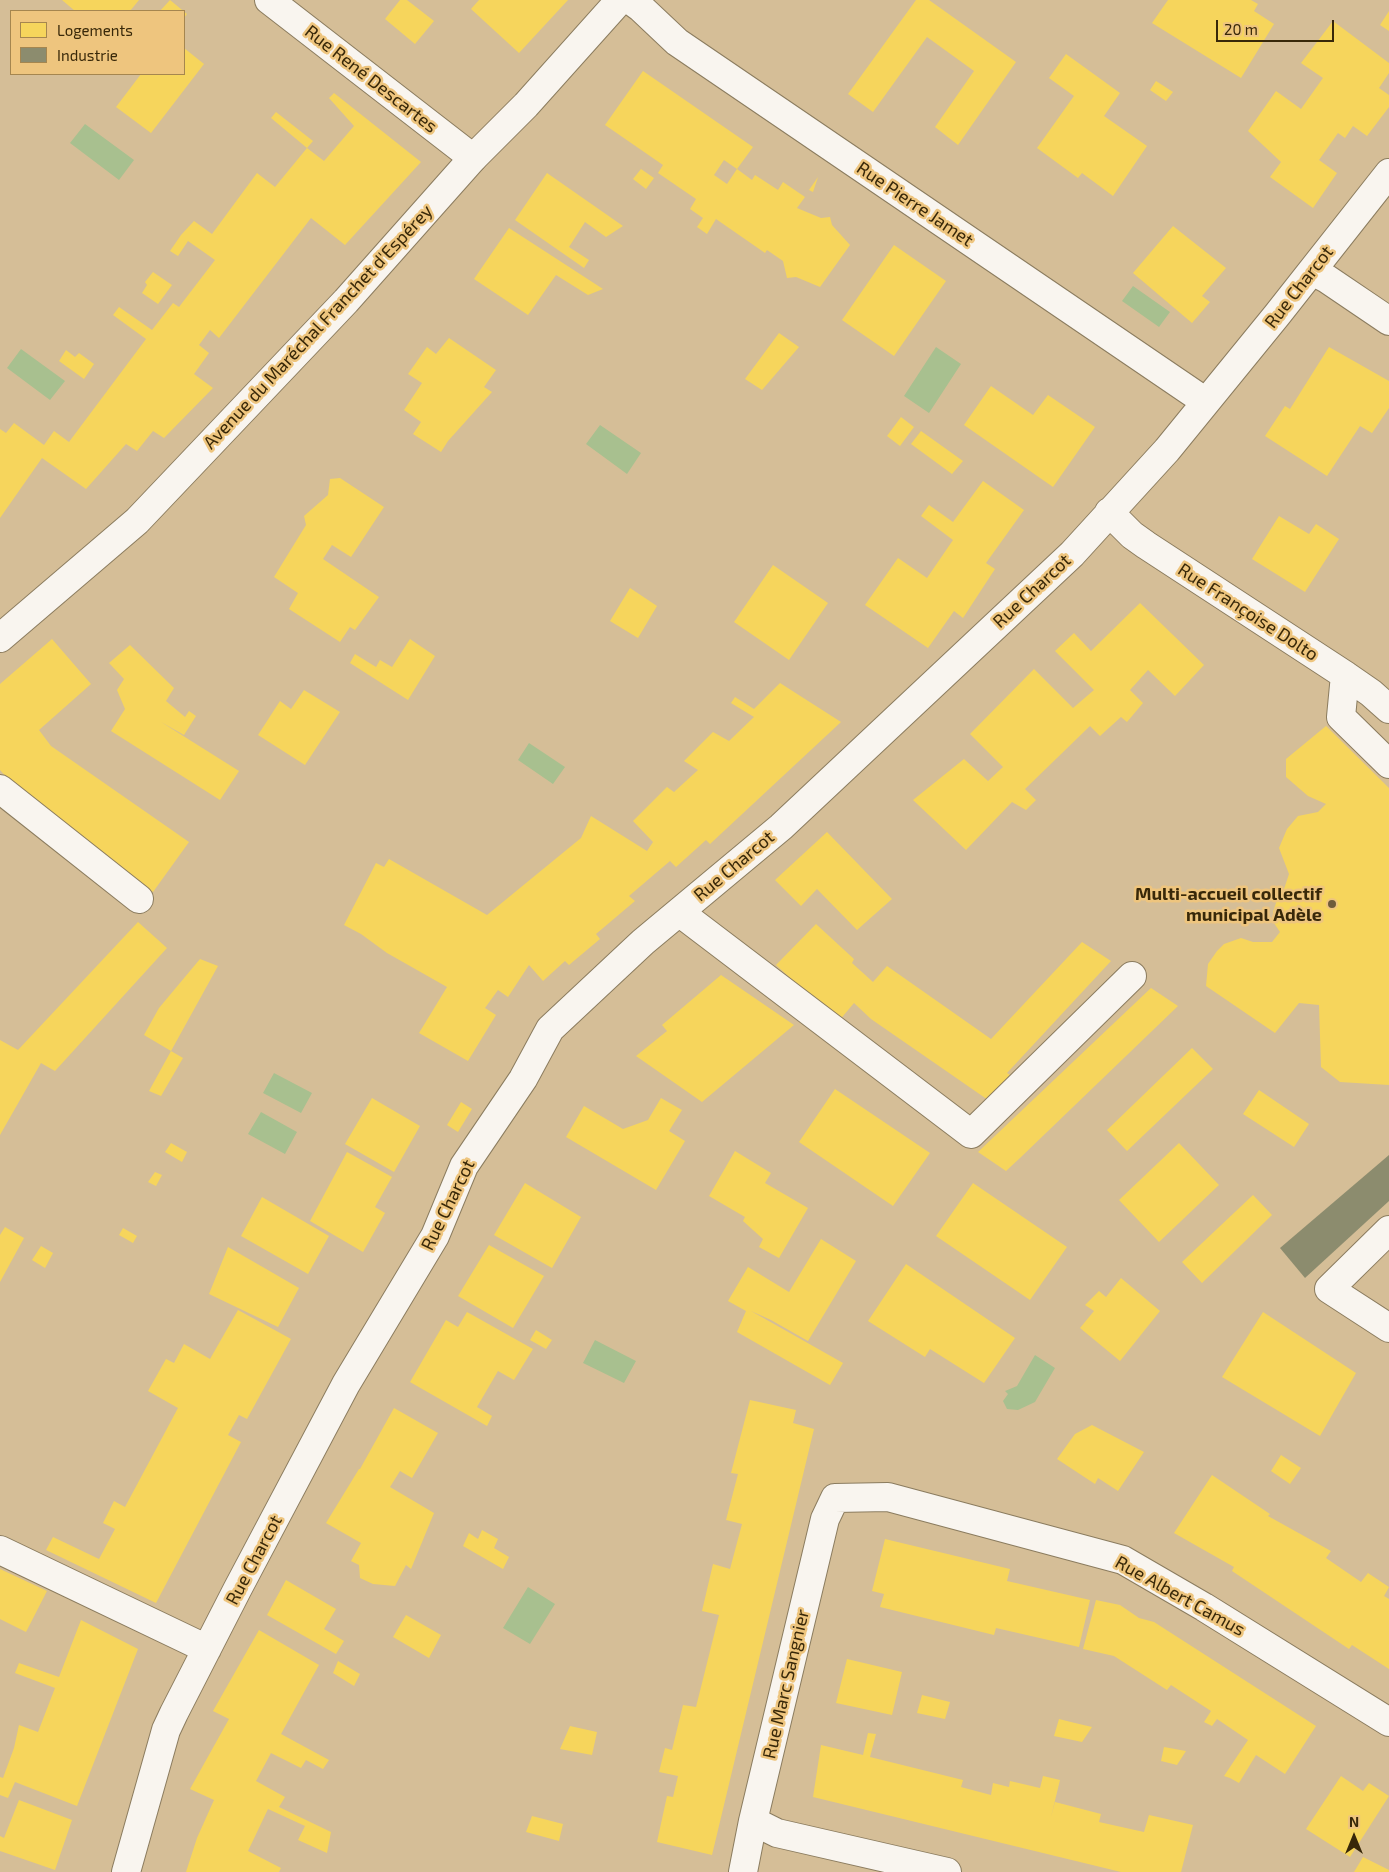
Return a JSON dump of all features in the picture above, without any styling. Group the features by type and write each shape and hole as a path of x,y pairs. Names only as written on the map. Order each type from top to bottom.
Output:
{"street":[{"name":"Rue René Descartes","path":"269,0 472,158"},
{"name":"Avenue du Maréchal Franchet d'Espérey","path":"0,638 137,521 346,301 472,158 526,105 620,0"},
{"name":"Rue Pierre Jamet","path":"630,0 642,8 677,42 1206,402"},
{"name":"Rue Charcot","path":"126,1872 166,1730 346,1384 435,1236 464,1166 523,1079 550,1029 643,942 781,827 1072,554 1167,450 1312,272 1389,173"},
{"path":"1312,272 1326,279 1389,322"},
{"name":"Rue Françoise Dolto","path":"1109,512 1132,535 1146,545 1345,675 1389,709"},
{"path":"1345,675 1341,717 1389,764"},
{"path":"0,789 138,899"},
{"path":"679,912 971,1134 1132,976"},
{"path":"1389,1230 1329,1289 1389,1328"},
{"name":"Rue Albert Camus","path":"835,1498 888,1497 1123,1560 1204,1607 1389,1722"},
{"name":"Rue Marc Sangnier","path":"743,1872 753,1821 826,1519 835,1498"},
{"path":"0,1550 207,1649"},
{"path":"753,1821 777,1833 947,1872"}],"shaded area":[{"path":"85,124 134,160 119,180 70,143"},
{"path":"1133,286 1170,312 1159,327 1122,301"},
{"path":"936,347 961,364 929,413 904,396"},
{"path":"21,349 65,381 50,400 7,368"},
{"path":"600,425 641,453 627,474 586,444"},
{"path":"529,743 565,767 553,784 518,760"},
{"path":"274,1073 312,1093 301,1113 263,1093"},
{"path":"261,1112 297,1132 285,1154 248,1134"},
{"path":"595,1340 636,1361 624,1383 583,1363"},
{"path":"1035,1355 1055,1368 1035,1402 1018,1410 1007,1409 1003,1401 1008,1394 1005,1391 1017,1386"},
{"path":"528,1587 555,1604 530,1644 503,1628"}],"building: Logements":[{"path":"62,0 139,0 131,10 74,10"},
{"path":"170,0 182,10 161,10"},
{"path":"400,0 407,0 434,21 415,44 385,19"},
{"path":"479,0 568,0 519,53 471,9"},
{"path":"916,0 929,0 1016,62 958,145 935,127 974,71 927,37 873,112 848,94"},
{"path":"1168,0 1251,0 1258,4 1254,11 1274,24 1241,78 1152,23"},
{"path":"1389,11 1389,31 1380,25"},
{"path":"1333,21 1389,63 1389,73 1379,88 1389,95 1389,107 1367,136 1353,126 1345,138 1338,133 1319,160 1337,173 1313,208 1270,177 1281,162 1248,131 1276,91 1301,109 1323,78 1301,63"},
{"path":"185,49 204,64 151,133 116,107 140,75 185,75"},
{"path":"1066,54 1120,93 1104,116 1147,146 1113,196 1082,173 1078,178 1037,148 1074,96 1049,78"},
{"path":"643,71 753,147 737,169 752,180 755,175 778,190 783,182 805,197 797,208 821,218 830,217 832,225 850,245 820,287 796,277 787,278 783,261 767,250 765,253 716,219 707,234 697,227 703,218 690,209 696,199 658,173 663,165 605,125","holes":["724,160 737,169 727,184 714,175"]},
{"path":"1156,81 1173,92 1166,101 1150,90"},
{"path":"334,93 421,162 345,245 311,218 219,338 210,330 199,345 209,353 194,374 213,388 164,438 153,431 137,451 126,444 86,489 42,458 0,518 0,429 6,433 14,423 44,445 54,431 69,442 146,339 113,315 119,307 152,330 173,303 179,307 215,260 188,241 178,256 170,251 181,235 194,221 212,234 257,173 275,187 307,148 324,161 354,126 329,98"},
{"path":"276,112 313,141 307,148 271,118"},
{"path":"641,169 654,178 646,189 633,179"},
{"path":"547,173 623,226 606,237 585,222 569,247 589,260 584,268 515,220"},
{"path":"818,177 813,192 809,190"},
{"path":"1173,226 1226,268 1202,296 1210,302 1192,323 1133,273"},
{"path":"509,228 603,289 588,295 556,275 528,315 474,279"},
{"path":"894,245 946,281 894,356 842,320"},
{"path":"153,272 172,285 158,304 142,293 147,285 145,282"},
{"path":"779,333 799,347 762,390 745,379"},
{"path":"449,338 496,370 484,387 492,392 448,441 441,452 413,434 421,422 404,410 422,383 408,374 427,347 436,354"},
{"path":"1329,347 1389,381 1389,408 1372,433 1360,426 1327,476 1265,436 1285,406 1290,409"},
{"path":"66,350 75,357 79,353 94,364 84,379 59,361"},
{"path":"991,386 1033,415 1048,395 1095,427 1053,487 964,425"},
{"path":"901,417 914,427 900,446 887,436"},
{"path":"921,431 963,461 952,474 911,444"},
{"path":"340,478 384,507 351,557 332,545 323,559 379,597 355,630 350,627 340,642 289,609 298,593 274,577 306,525 304,516 328,495 330,479"},
{"path":"983,481 1024,510 986,563 995,569 963,618 954,611 928,648 865,605 898,558 927,578 953,540 921,516 929,505 953,522"},
{"path":"1279,516 1309,534 1316,524 1339,539 1305,592 1252,559"},
{"path":"773,565 828,603 789,660 734,622"},
{"path":"630,588 657,606 638,638 610,621"},
{"path":"1140,603 1204,665 1175,696 1148,670 1130,690 1143,703 1127,722 1121,717 1100,736 1090,726 1025,789 1036,800 1026,810 1012,802 966,850 913,800 964,759 988,781 1003,767 970,734 1034,669 1073,708 1094,690 1055,651 1074,633 1091,651"},
{"path":"52,639 91,684 39,730 51,746 189,842 153,892 17,789 0,770 0,684"},
{"path":"410,639 435,656 408,700 350,663 355,654 376,667 380,660 392,667"},
{"path":"130,645 174,688 166,701 185,717 189,711 196,716 184,735 161,722 239,771 220,800 111,731 125,709 117,690 124,679 109,663"},
{"path":"780,683 841,722 710,844 706,840 676,867 670,861 629,896 635,901 596,934 600,939 569,965 565,961 543,981 529,965 508,997 498,990 485,1008 496,1015 468,1061 419,1033 447,987 387,953 361,934 344,925 376,863 384,867 389,859 487,915 581,838 591,816 647,851 653,842 633,821 667,787 674,792 698,770 684,761 713,732 729,741 754,717 731,703 735,697 754,709"},
{"path":"304,690 340,712 305,765 258,735 280,701 291,709"},
{"name":"Multi-accueil collectif municipal Adèle","path":"1326,726 1389,788 1389,1085 1340,1082 1321,1067 1319,1005 1299,1003 1275,1033 1206,986 1208,964 1224,944 1241,938 1253,942 1272,942 1280,932 1274,923 1273,912 1289,874 1279,848 1287,829 1298,816 1318,812 1326,804 1308,796 1286,777 1286,759"},
{"path":"827,832 892,899 857,930 817,889 801,906 775,880"},
{"path":"138,922 167,948 55,1071 41,1063 0,1135 0,1040 18,1050"},
{"path":"816,924 854,959 852,963 873,982 887,966 991,1039 1082,942 1111,961 1007,1073 1010,1075 991,1102 871,1019 854,1003 838,1022 776,965"},
{"path":"200,959 218,966 171,1051 144,1035 159,1008"},
{"path":"721,975 794,1025 702,1102 636,1056 667,1031 662,1025"},
{"path":"1151,988 1178,1006 1020,1158 1006,1171 978,1152"},
{"path":"1192,1048 1213,1069 1127,1151 1107,1130"},
{"path":"171,1051 183,1058 161,1096 149,1091"},
{"path":"835,1089 930,1153 893,1206 799,1142"},
{"path":"1259,1090 1309,1124 1294,1147 1243,1114"},
{"path":"372,1098 420,1126 394,1172 345,1144"},
{"path":"661,1098 682,1110 669,1131 685,1141 656,1190 566,1137 584,1106 623,1129 648,1120"},
{"path":"461,1102 472,1109 458,1132 447,1125"},
{"path":"171,1143 187,1152 182,1162 165,1152"},
{"path":"1179,1143 1219,1185 1159,1242 1119,1200"},
{"path":"735,1151 771,1173 765,1183 808,1208 779,1258 759,1247 763,1239 743,1221 745,1217 709,1196"},
{"path":"347,1152 392,1177 375,1207 385,1213 363,1252 310,1221"},
{"path":"155,1172 162,1175 156,1186 148,1182"},
{"path":"525,1183 581,1217 552,1268 494,1235"},
{"path":"973,1183 1067,1247 1030,1300 936,1236"},
{"path":"1253,1195 1272,1215 1202,1283 1182,1262"},
{"path":"262,1197 329,1236 308,1274 241,1236"},
{"path":"5,1227 24,1238 0,1282 0,1235"},
{"path":"123,1228 137,1236 133,1243 119,1235"},
{"path":"821,1239 856,1261 808,1341 751,1311 843,1363 830,1385 737,1332 746,1311 728,1301 748,1267 789,1292"},
{"path":"489,1245 544,1276 513,1328 458,1296"},
{"path":"41,1246 53,1253 45,1268 32,1260"},
{"path":"228,1247 299,1288 278,1327 209,1294"},
{"path":"906,1264 1015,1338 984,1383 930,1349 925,1357 868,1321"},
{"path":"1121,1278 1160,1311 1120,1361 1080,1328 1094,1311 1085,1305 1099,1291 1106,1297"},
{"path":"238,1310 291,1339 247,1419 239,1415 228,1435 241,1442 156,1603 46,1550 53,1537 99,1559 115,1529 103,1523 114,1501 125,1507 178,1408 148,1391 166,1359 174,1363 184,1344 210,1359"},
{"path":"467,1312 533,1349 514,1380 498,1371 477,1407 492,1416 487,1426 410,1382 446,1320 458,1327"},
{"path":"1263,1312 1356,1373 1320,1436 1222,1377"},
{"path":"536,1330 552,1340 546,1349 530,1340"},
{"path":"750,1400 796,1410 793,1423 814,1429 712,1855 657,1842 667,1796 673,1797 678,1776 659,1772 665,1748 672,1750 683,1705 696,1707 719,1615 702,1611 713,1564 730,1569 742,1524 726,1520 738,1474 731,1473"},
{"path":"394,1408 438,1433 412,1478 400,1471 390,1487 434,1513 411,1569 406,1565 395,1586 373,1584 360,1578 359,1565 351,1561 361,1543 326,1523 360,1469"},
{"path":"1092,1425 1144,1452 1118,1491 1098,1478 1095,1484 1057,1459 1075,1434"},
{"path":"1281,1455 1301,1468 1290,1484 1271,1471"},
{"path":"1212,1475 1270,1514 1268,1516 1331,1551 1326,1558 1361,1582 1368,1573 1389,1587 1384,1596 1389,1599 1389,1669 1352,1645 1349,1649 1232,1571 1234,1567 1174,1533"},
{"path":"482,1530 498,1539 494,1548 509,1557 503,1569 463,1546 469,1533 478,1539"},
{"path":"885,1539 1010,1569 1007,1581 1090,1600 1079,1647 996,1628 994,1635 880,1607 884,1594 872,1591"},
{"path":"0,1569 47,1591 26,1632 0,1619"},
{"path":"286,1580 336,1609 324,1629 344,1641 336,1654 267,1615"},
{"path":"1096,1600 1120,1605 1139,1618 1154,1622 1316,1726 1285,1774 1256,1755 1239,1783 1224,1776 1248,1740 1217,1719 1212,1726 1204,1722 1211,1711 1171,1685 1167,1690 1114,1656 1083,1649"},
{"path":"406,1615 441,1635 429,1658 393,1637"},
{"path":"81,1620 138,1649 77,1806 15,1782 8,1798 0,1795 0,1777 3,1778 14,1748 19,1725 38,1732 55,1688 15,1673 19,1663 59,1677"},
{"path":"259,1630 319,1665 281,1734 329,1760 323,1769 306,1760 301,1768 271,1753 256,1781 285,1797 279,1807 331,1832 327,1853 298,1840 305,1826 268,1809 248,1851 281,1868 279,1872 186,1872 197,1838 214,1800 190,1789 229,1719 213,1711"},
{"path":"847,1659 902,1672 892,1715 836,1703"},
{"path":"338,1661 360,1674 354,1686 333,1673"},
{"path":"922,1695 950,1702 945,1719 917,1713"},
{"path":"1059,1719 1092,1727 1082,1742 1054,1736"},
{"path":"570,1726 597,1732 592,1755 560,1749"},
{"path":"868,1733 876,1734 870,1757 963,1780 961,1787 991,1795 993,1783 1009,1787 1010,1781 1040,1788 1043,1776 1060,1780 1051,1817 1055,1802 1101,1814 1099,1822 1144,1832 1149,1815 1193,1825 1181,1872 1121,1872 813,1797 821,1745 863,1755"},
{"path":"1164,1747 1186,1751 1177,1765 1161,1761"},
{"path":"1341,1776 1363,1791 1369,1783 1389,1796 1350,1857 1306,1829"},
{"path":"19,1800 72,1820 55,1870 0,1851 0,1836 4,1838"},
{"path":"532,1816 563,1824 559,1841 526,1832"},
{"path":"1363,1857 1389,1870 1389,1872 1354,1872"}],"building: Industrie":[{"path":"1389,1155 1389,1201 1305,1278 1280,1248"}],"place":[{"name":"Multi-accueil collectif municipal Adèle","path":"1332,904"}]}
